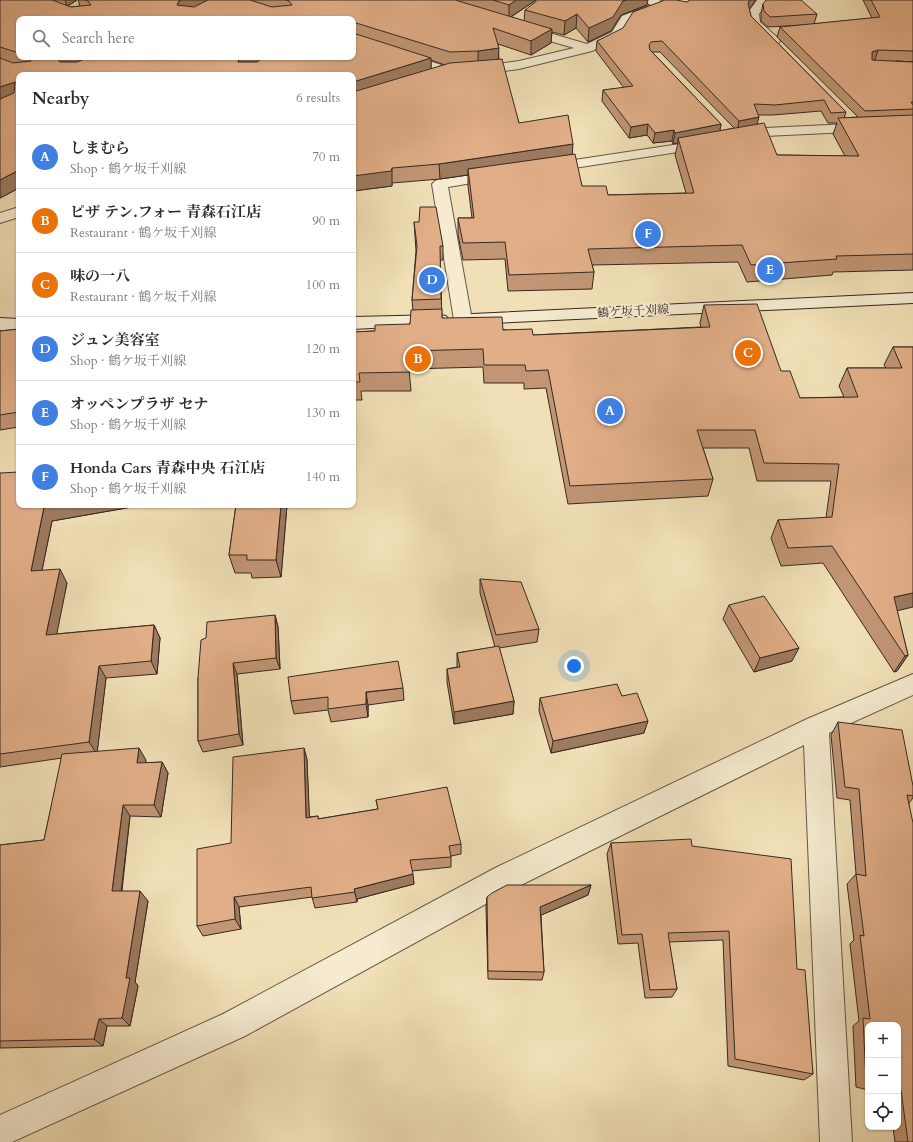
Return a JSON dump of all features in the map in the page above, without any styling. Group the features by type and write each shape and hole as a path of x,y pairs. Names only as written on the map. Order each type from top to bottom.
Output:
{"street":[{"path":"427,79 449,72 478,71 519,65 588,48 617,34 626,19 662,5 647,0"},
{"path":"763,0 753,14 754,23 782,50"},
{"path":"523,17 511,25 588,48"},
{"path":"766,33 781,32"},
{"path":"356,41 449,72"},
{"path":"846,116 857,127"},
{"path":"533,170 665,151 726,138 765,132 913,125"},
{"path":"464,320 440,184 510,173"},
{"path":"0,218 16,213"},
{"name":"鶴ケ坂千刈線","path":"356,323 464,320 913,298"},
{"path":"0,324 16,325"},
{"path":"0,1131 234,1025 507,877 816,727 913,684"},
{"path":"816,727 836,1142"}],"building":[{"path":"0,0 52,0 71,7 91,5 85,0 181,0 177,5 194,7 208,0 250,0 272,7 292,5 286,0 455,0 552,29 531,41 493,28 499,48 478,51 450,52 356,23 356,16 16,16 16,52 0,47"},
{"path":"493,0 516,0 509,5"},
{"path":"538,0 626,0 623,1 613,17 589,28 577,14 565,21 525,10"},
{"path":"665,0 687,2 690,0 750,0 748,3 751,16 846,112 831,113 824,100 775,105 754,104 759,117 739,121 662,41 651,42 649,45 650,50 721,124 675,133 674,130 655,133 648,124 631,127 603,90 633,86 597,41 623,28 633,12"},
{"path":"766,0 801,0 817,14 770,17 764,11 763,4"},
{"path":"871,0 913,0 913,51 878,50 872,52 872,60 913,62 913,102 911,102 913,109 865,111 780,27 880,17"},
{"path":"356,34 431,58 356,81 356,72 16,72 16,172 0,180 0,99 14,93 15,82 0,87 0,58 13,63 31,61 30,60 77,62 82,60 239,60 238,62 257,62 260,60 356,60"},
{"path":"502,59 519,123 568,115 573,144 439,164 392,168 391,171 356,176 356,91 450,63"},
{"path":"913,115 913,254 836,256 837,259 751,265 742,245 588,249 594,272 509,275 505,242 463,243 458,218 474,218 468,169 575,154 582,186 606,186 608,195 694,193 678,138 764,123 777,155 859,156 838,118"},
{"path":"420,207 436,207 443,246 440,246 441,299 412,300 417,246 414,222 419,222"},
{"path":"757,304 781,371 790,371 800,398 858,397 847,368 902,368 893,347 913,347 913,593 894,597 908,655 905,656 832,546 788,548 778,520 832,517 839,464 764,463 755,430 697,430 713,479 570,486 548,370 526,371 525,365 484,365 483,349 408,351 410,372 359,373 360,382 356,382 356,332 375,331 375,325 410,324 411,310 442,309 442,318 502,317 503,330 532,329 533,335 710,327 704,305"},
{"path":"16,329 16,412 0,415 0,331"},
{"path":"16,472 16,508 44,508 31,571 60,569 46,635 154,625 151,661 99,666 89,742 0,754 0,473"},
{"path":"236,508 281,508 276,560 247,560 247,555 229,555"},
{"path":"480,579 521,582 539,629 496,635"},
{"path":"764,596 799,648 760,658 729,605"},
{"path":"275,615 276,658 233,663 239,734 198,741 198,678 201,640 206,638 207,622"},
{"path":"499,646 514,701 454,712 447,669 460,667 457,653"},
{"path":"398,661 403,688 366,692 366,704 328,709 328,697 291,701 288,677"},
{"path":"617,684 622,696 637,693 648,721 553,741 540,698"},
{"path":"838,722 902,730 913,786 913,796 907,795 913,823 913,1142 908,1142 901,1090 901,1022 865,1022 865,1060 863,1018 870,1019 860,935 864,936 856,874 866,876 859,789 845,787"},
{"path":"139,748 137,763 162,762 154,805 123,805 112,891 140,891 126,978 130,978 122,1018 99,1019 94,1039 0,1041 0,845 44,840 62,754"},
{"path":"304,748 306,818 318,816 318,819 378,809 376,800 447,787 461,844 449,846 451,857 410,860 413,874 354,889 355,892 312,898 311,887 234,897 235,919 197,926 197,849 231,843 233,757"},
{"path":"691,839 692,846 791,859 797,969 805,970 813,1074 735,1059 729,931 668,933 677,989 650,990 642,934 622,935 611,843"},
{"path":"507,885 591,885 540,907 544,972 488,971 487,897"}],"place":[{"name":"Honda Cars 青森中央 石江店","path":"648,234"},
{"name":"オッペンプラザ セナ","path":"770,270"},
{"name":"ジュン美容室","path":"432,280"},
{"name":"味の一八","path":"748,353"},
{"name":"ピザ テン.フォー 青森石江店","path":"418,359"},
{"name":"しまむら","path":"610,411"}]}
